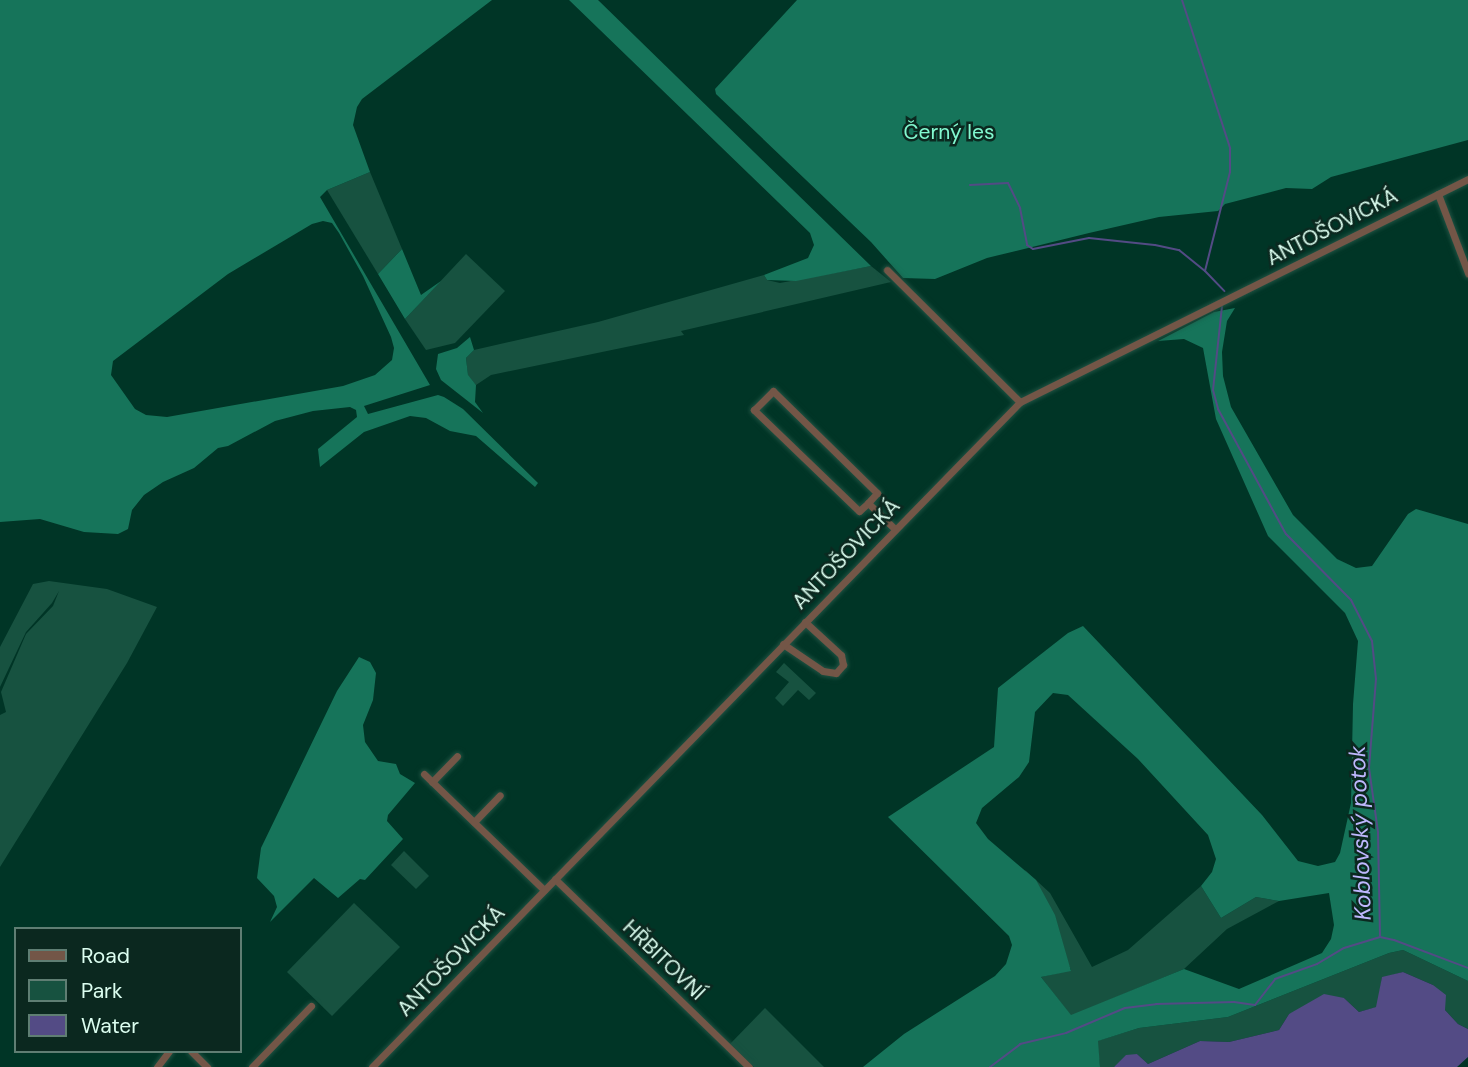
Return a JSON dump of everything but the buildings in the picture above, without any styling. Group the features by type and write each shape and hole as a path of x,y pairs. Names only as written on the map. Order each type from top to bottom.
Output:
{"street":[{"name":"ANTOŠOVICKÁ","path":"372,1067 1020,402 1468,179"},
{"path":"1438,194 1468,274"},
{"path":"887,270 1020,402"},
{"path":"773,391 877,493 868,503 859,511 754,410 773,391"},
{"path":"868,503 895,529"},
{"path":"783,644 823,671 836,673 843,664 841,655 805,622"},
{"path":"432,782 457,756"},
{"path":"424,774 544,890"},
{"path":"474,822 500,795"},
{"name":"HŘBITOVNÍ","path":"555,879 749,1067"},
{"path":"252,1067 311,1006"},
{"path":"193,1053 207,1067"}],"green space":[{"path":"0,0 492,0 362,99 357,107 353,125 370,172 327,190 320,197 430,385 364,406 368,414 438,395 444,397 463,409 538,483 535,487 476,436 450,431 426,418 410,416 364,432 320,467 318,449 357,417 356,410 350,407 313,411 275,421 228,446 218,448 194,468 163,482 144,495 132,510 128,529 118,534 84,532 40,519 0,522","holes":["323,221 332,223 363,276 391,337 394,348 392,360 375,375 343,386 167,417 146,415 135,409 111,375 113,361 228,274 312,224"]},
{"path":"569,0 598,0 871,266 796,281 767,280 764,275 808,258 814,245 810,233"},
{"name":"Černý les","path":"797,0 1468,0 1468,140 1331,177 1312,189 1286,188 1225,204 1218,211 1159,217 1089,233 987,258 935,279 903,278 871,242 716,94 715,89"},
{"path":"370,172 402,249 378,274 327,190"},
{"path":"402,249 421,295 441,281 405,319 378,274"},
{"path":"466,254 505,291 455,343 426,350 405,319"},
{"path":"871,266 891,282 681,331 684,335 491,375 476,385 468,376 466,358 474,350 598,322 764,275 767,280 780,283"},
{"path":"1235,308 1227,321 1222,352 1223,376 1231,407 1293,515 1337,559 1356,568 1372,566 1408,514 1416,509 1468,524 1468,981 1403,950 1389,953 1228,1017 1139,1028 1098,1041 1100,1067 863,1067 904,1034 995,976 1006,964 1012,945 1009,936 888,817 994,747 998,688 1068,633 1083,626 1262,815 1298,861 1318,866 1335,862 1340,853 1351,803 1353,704 1358,641 1345,613 1268,536 1216,419 1203,348 1184,339 1158,341 1214,312","holes":["1053,693 1068,695 1138,759 1208,835 1216,859 1212,872 1201,886 1221,918 1256,897 1279,901 1329,893 1334,925 1331,939 1322,953 1239,989 1184,969 1071,1015 1041,977 1071,971 1055,915 1036,880 988,839 976,823 982,808 1019,777 1029,762 1035,712"]},
{"path":"470,337 474,350 466,358 468,375 476,385 475,402 483,413 441,380 436,369 438,354 457,348"},
{"path":"49,581 107,589 157,607 127,663 0,867 0,715 6,712 1,692 26,634 53,606 59,591 26,632 0,687 0,647 33,584"},
{"path":"359,657 370,662 376,673 373,700 363,725 365,742 378,761 396,764 400,774 415,783 388,815 387,821 403,839 365,880 360,879 338,898 314,878 270,922 277,907 274,896 257,878 261,848 337,691"},
{"path":"784,663 816,693 809,700 798,690 783,706 775,698 789,682 776,672"},
{"path":"404,851 429,876 416,889 391,865"},
{"path":"1025,870 1050,893 1092,967 1128,950 1201,886 1221,918 1256,897 1279,901 1227,929 1184,969 1071,1016 1041,977 1071,970"},
{"path":"354,903 400,947 332,1016 287,972"},
{"path":"1403,950 1468,981 1468,1029 1458,1024 1445,1010 1433,985 1403,972 1382,978 1377,1007 1359,1012 1344,998 1289,1014 1279,1030 1229,1042 1200,1041 1148,1064 1137,1054 1114,1067 1100,1067 1097,1041 1139,1028 1228,1017 1389,953"},
{"path":"765,1008 824,1067 754,1067 730,1044"}],"water":[{"path":"1403,972 1433,985 1446,995 1445,1010 1458,1024 1468,1029 1468,1057 1457,1067 1114,1067 1126,1055 1137,1054 1148,1064 1200,1041 1229,1042 1279,1030 1289,1014 1324,994 1344,998 1359,1012 1376,1007 1382,977"}],"waterway":[{"name":"Koblovský potok","path":"1182,0 1230,148 1230,172 1205,271 1224,291"},
{"path":"970,185 1008,183 1020,208 1027,245 1033,249 1089,238 1155,245 1179,250 1205,271"},
{"name":"Koblovský potok","path":"1222,306 1213,390 1218,409 1286,534 1351,600 1372,641 1376,679 1369,768 1378,832 1380,937 1468,968"},
{"path":"990,1067 1020,1044 1066,1033 1125,1008 1156,1004 1234,1002 1255,1005 1275,979 1317,964 1344,948 1379,937"}]}
